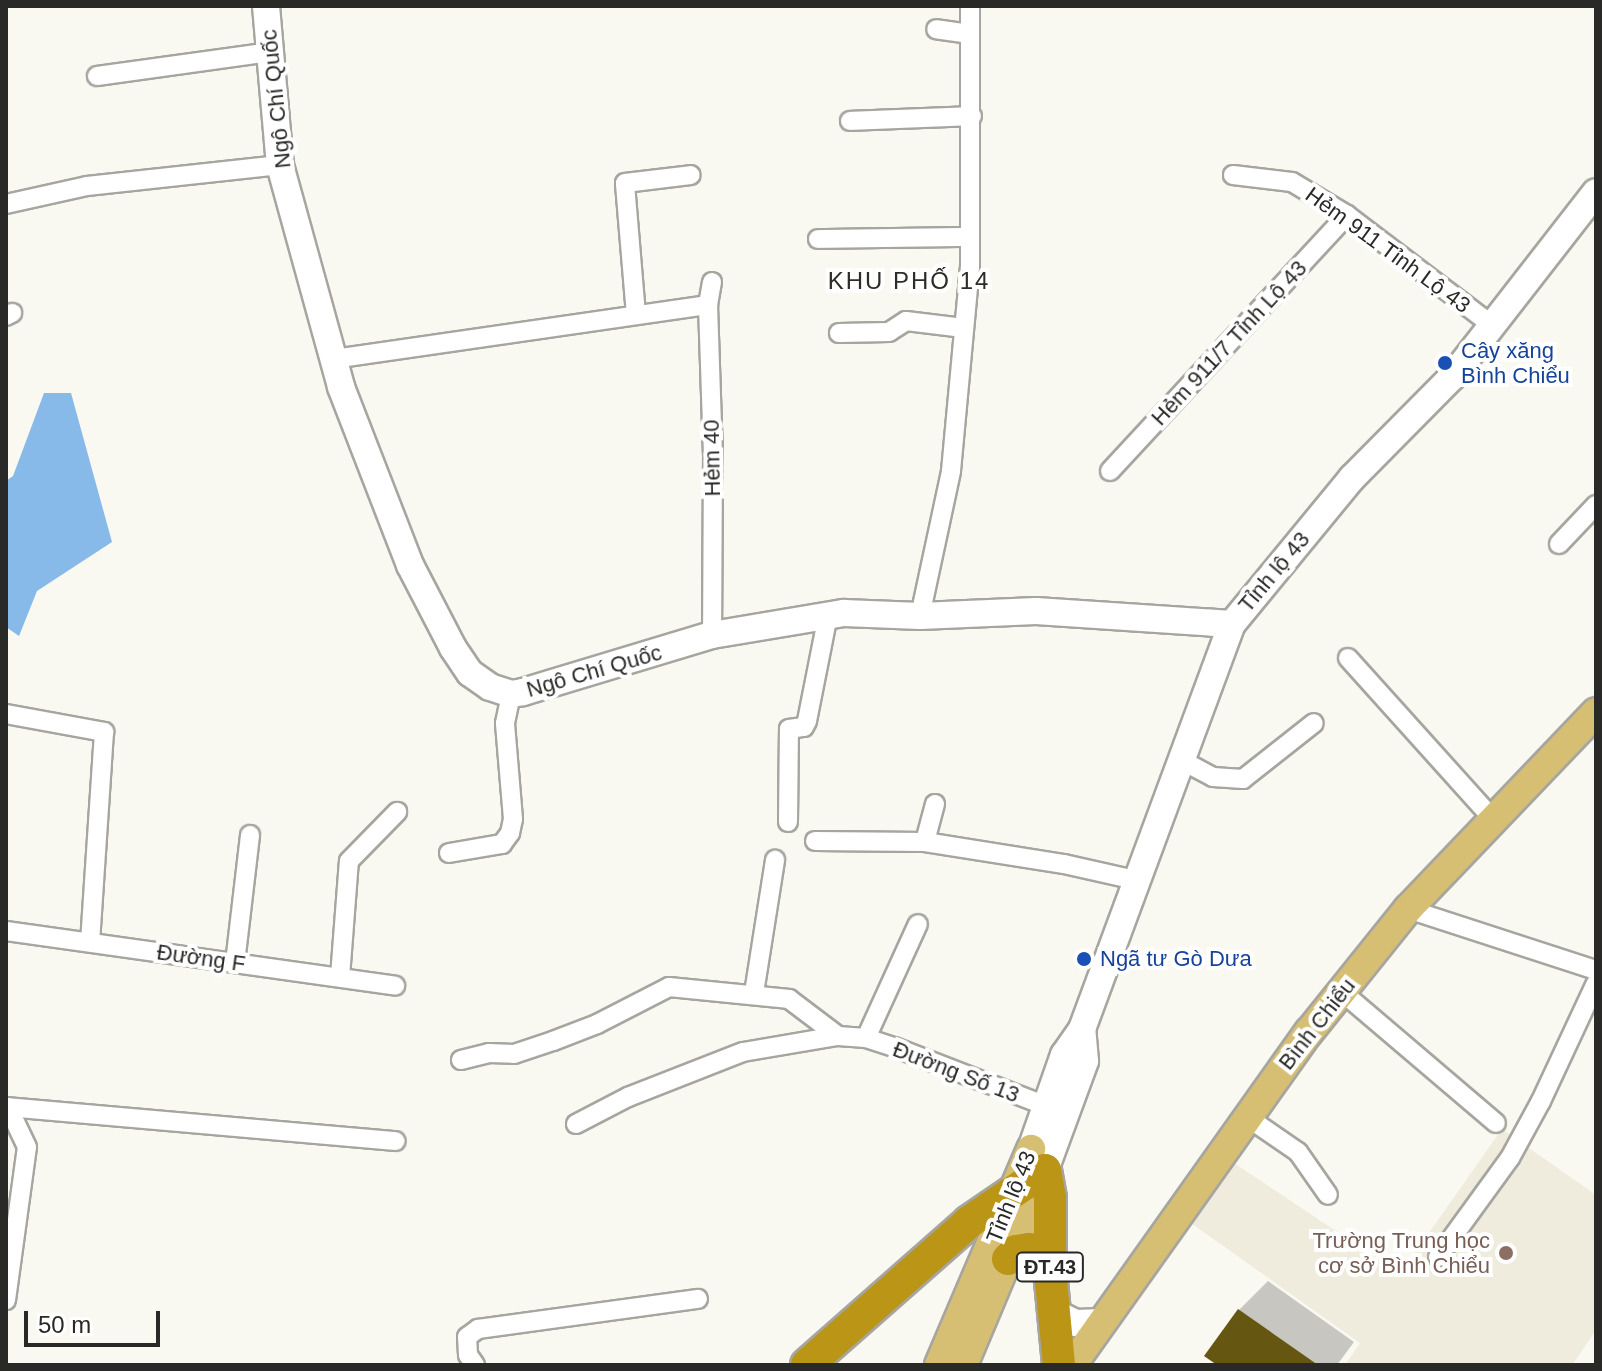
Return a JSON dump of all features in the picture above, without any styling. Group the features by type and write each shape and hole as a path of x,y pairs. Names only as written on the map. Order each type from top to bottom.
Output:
{"highway":[{"name":"ĐT.43","path":"1026,1182 1050,1198 1050,1271 1059,1365"},
{"path":"807,1365 969,1222 1026,1182"},
{"path":"837,1365 1026,1182"},
{"path":"1008,1259 1021,1248 1034,1250 1050,1271"}],"main road":[{"name":"Ngô Chí Quốc","path":"266,6 280,165 333,359 368,462 410,565 453,648 470,673 490,687 511,694 640,659 712,635 828,615 920,616 1047,611 1232,624"},
{"name":"Tỉnh lộ 43","path":"963,1365 1008,1259 1046,1106 1064,1055 1082,1029 1232,624 1352,478 1452,377 1596,192"},
{"name":"Bình Chiểu","path":"1072,1365 1247,1117 1408,909 1596,712"},
{"name":"Tỉnh lộ 43","path":"939,1365 1085,1061 1082,1029"},
{"path":"1053,1312 1076,1323 1103,1322"}],"street":[{"path":"920,616 951,471 964,328 972,116 970,6"},
{"path":"936,29 970,34"},
{"path":"97,76 271,52"},
{"path":"850,121 972,116"},
{"path":"6,204 87,186 280,165"},
{"path":"636,315 625,183 691,175"},
{"name":"Hẻm 911 Tỉnh Lộ 43","path":"1233,175 1292,182 1347,215 1493,326"},
{"name":"Hẻm 911/7 Tỉnh Lộ 43","path":"1110,471 1347,215"},
{"path":"818,239 969,237"},
{"name":"Hẻm 40","path":"712,282 708,305 713,455 712,635"},
{"path":"333,359 708,305"},
{"path":"839,333 889,332 906,321 964,328"},
{"path":"1559,544 1596,505"},
{"path":"788,822 789,729 804,727 807,721 828,615"},
{"path":"1348,658 1492,818"},
{"path":"449,853 502,844 510,833 513,819 505,723 511,694"},
{"path":"6,714 104,732 90,942"},
{"path":"1181,760 1213,777 1243,779 1314,723"},
{"path":"925,842 935,804"},
{"path":"340,977 349,861 397,812"},
{"path":"235,963 250,835"},
{"path":"815,841 925,842 1049,861 1135,880"},
{"path":"754,993 775,860"},
{"path":"1408,909 1596,970"},
{"path":"866,1038 918,924"},
{"name":"Đường F","path":"6,931 395,986"},
{"path":"1438,1257 1510,1158 1541,1101 1596,983"},
{"path":"461,1060 489,1053 514,1054 553,1041 597,1024 669,987 754,993 789,999 838,1036"},
{"path":"1342,992 1496,1123"},
{"name":"Đường Số 13","path":"576,1124 628,1097 743,1052 838,1036 866,1038 1046,1106"},
{"path":"7,1107 396,1141"},
{"path":"6,1300 27,1147 7,1107"},
{"path":"1247,1117 1298,1152 1328,1195"},
{"path":"475,1365 468,1355 467,1337 478,1329 698,1299"}],"shaded area":[{"name":"Trường Trung học cơ sở Bình Chiểu","path":"1502,1129 1596,1195 1596,1330 1572,1365 1345,1365 1360,1343 1181,1216 1225,1157 1400,1274"}],"water":[{"path":"44,393 71,393 112,542 37,591 19,636 6,627 6,481 13,476"}],"building":[{"path":"1238,1309 1318,1365 1217,1365 1204,1356"}],"place":[{"name":"Cây xăng Bình Chiểu","path":"1445,363"},
{"name":"Ngã tư Gò Dưa","path":"1084,959"},
{"name":"Trường Trung học cơ sở Bình Chiểu","path":"1506,1253"}],"district":[{"name":"KHU PHỐ 14","path":"909,281"}]}
